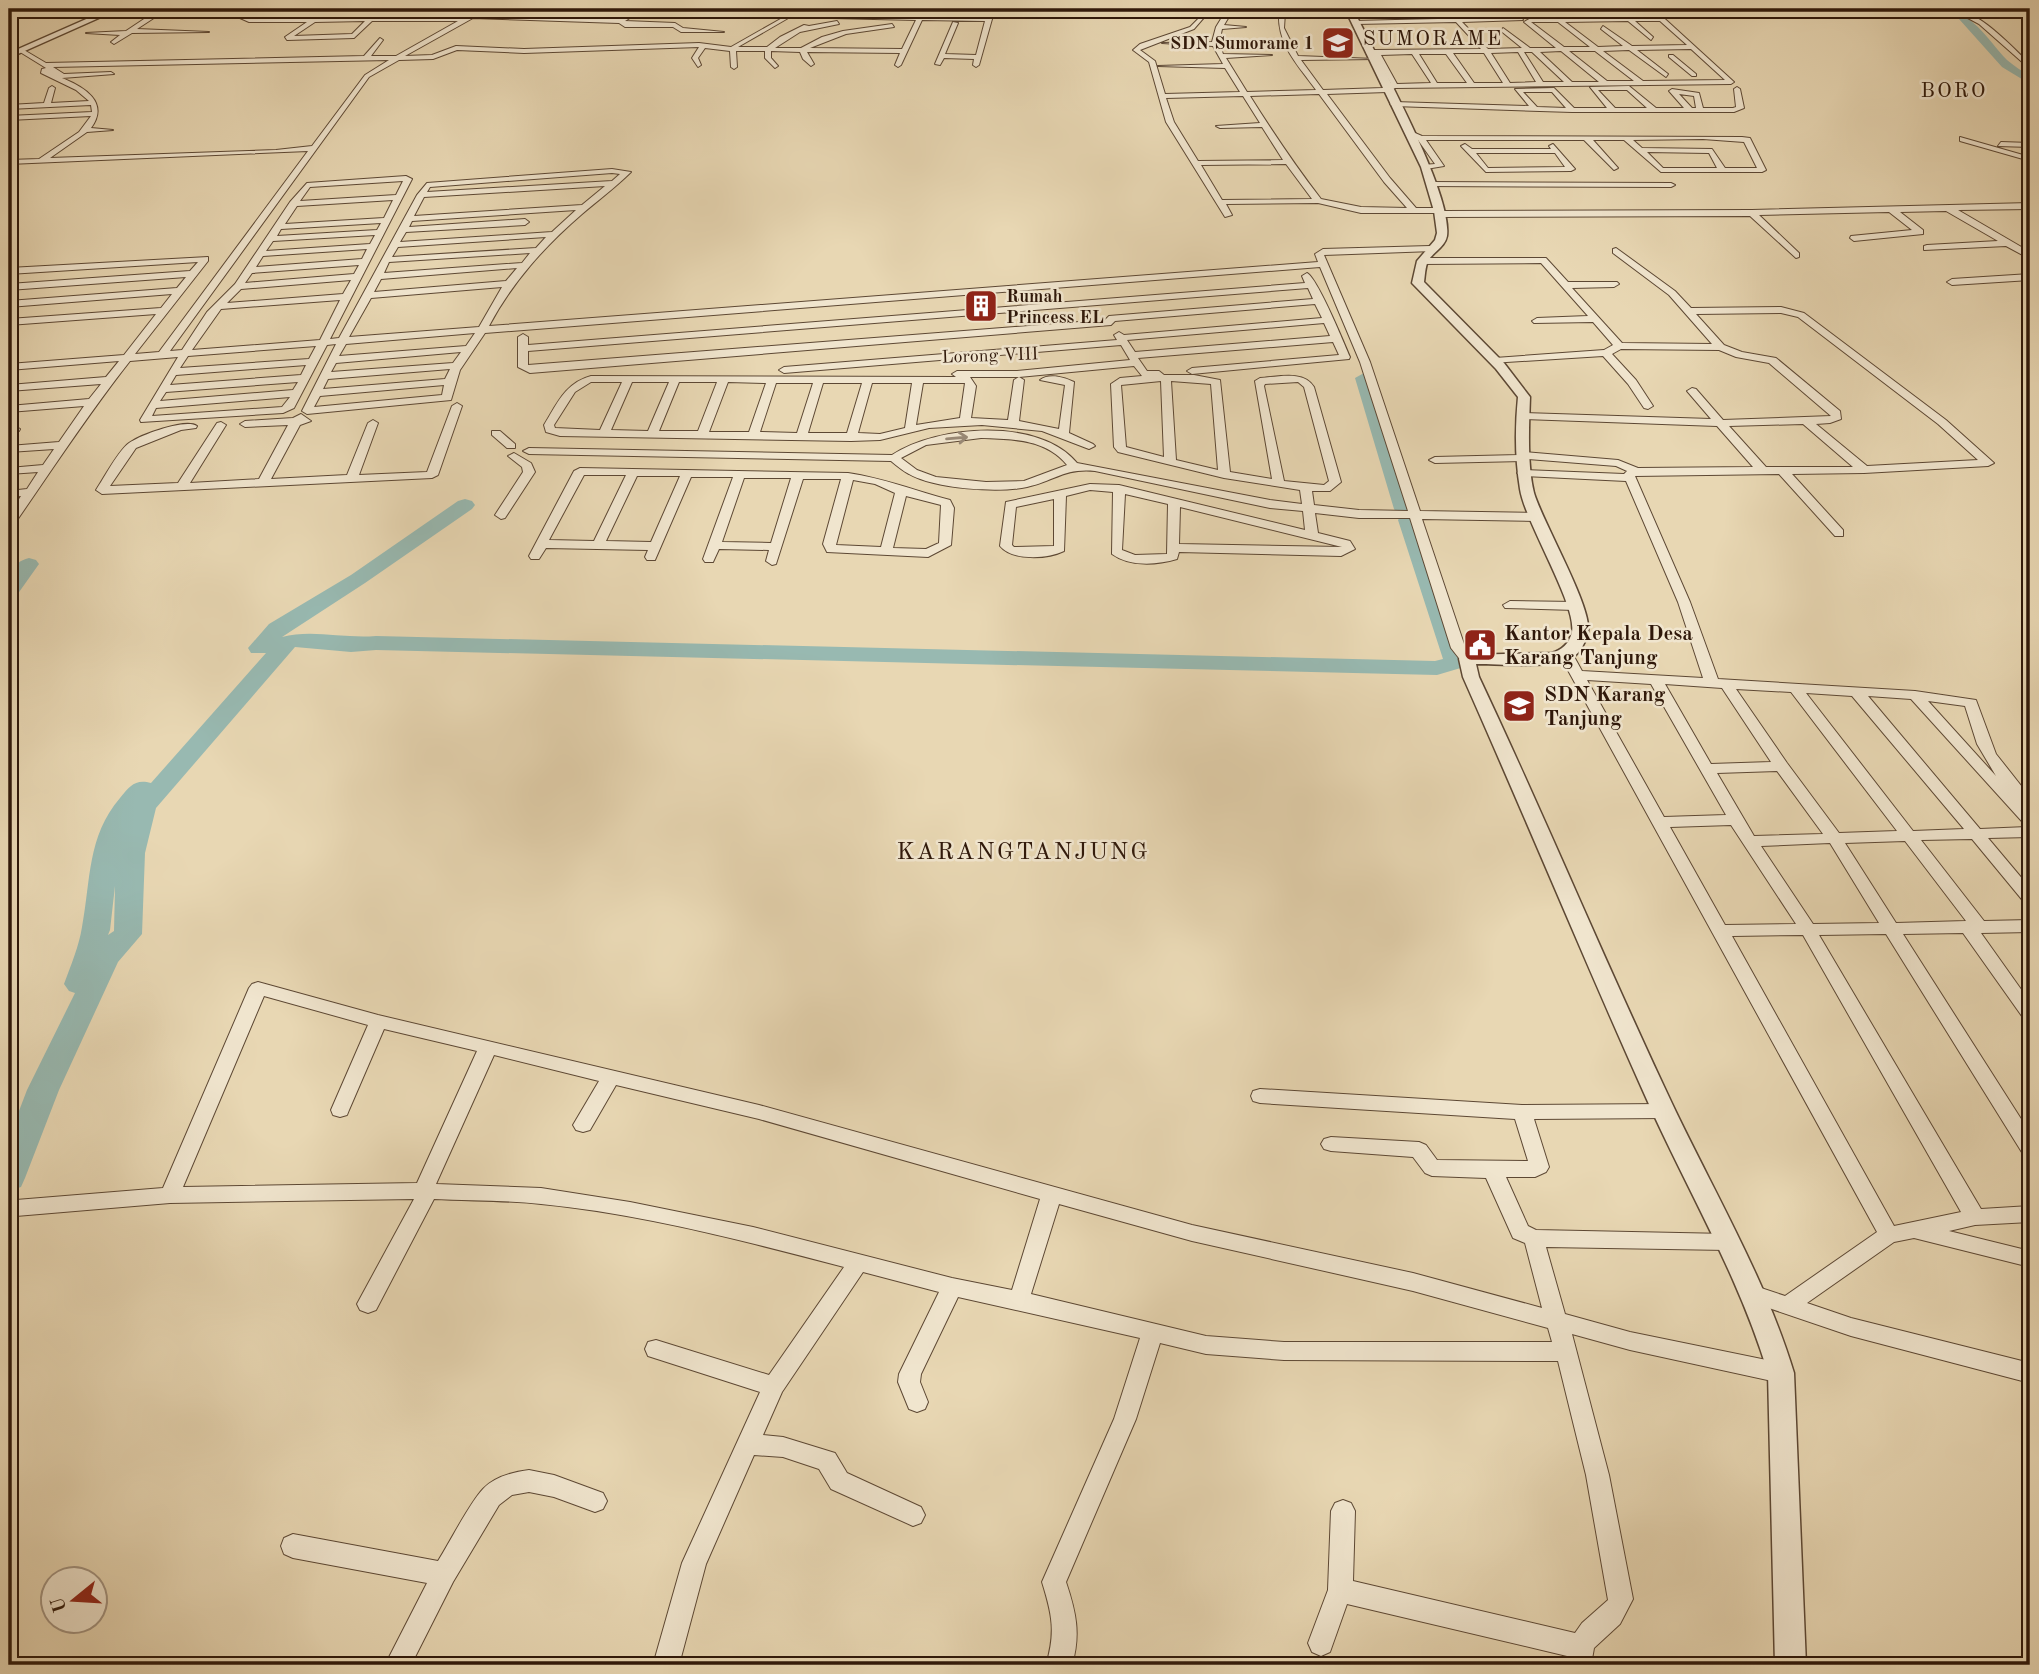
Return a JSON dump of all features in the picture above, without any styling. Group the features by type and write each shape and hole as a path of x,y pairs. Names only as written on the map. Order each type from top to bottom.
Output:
{"street":[{"path":"15,53 85,19 115,9"},
{"path":"114,43 162,9 244,11 247,12 242,17 245,19 533,19 675,25 681,30 724,30 701,46 695,58 698,65"},
{"path":"295,20 314,9"},
{"path":"160,356 308,149 365,78 485,9"},
{"path":"533,19 547,9"},
{"path":"533,19 559,9"},
{"path":"596,25 621,23 641,9"},
{"path":"733,49 749,36 806,9"},
{"path":"873,9 1148,9"},
{"path":"898,65 923,9"},
{"path":"965,9 996,10"},
{"path":"1230,9 1219,27 1215,44 1288,162 1318,201"},
{"path":"1235,9 1282,10 1402,22 1659,19"},
{"path":"1391,94 1435,85 1731,82 1651,9 1639,10"},
{"path":"1663,9 1673,14 1912,9"},
{"path":"1954,9 1981,23 2030,67"},
{"path":"978,57 990,19 996,10"},
{"path":"1282,10 1284,39 1295,58 1387,180 1413,210"},
{"path":"1547,10 1603,11"},
{"path":"1547,10 1622,68 1633,72 1665,75 1723,75"},
{"path":"736,23 706,22 713,11 895,18 917,23 955,25 938,64"},
{"path":"1402,22 1399,13 1513,11 1525,22 1568,49 1605,83"},
{"path":"1138,47 1192,27 1205,15"},
{"path":"768,50 798,30 827,16"},
{"path":"798,30 895,18"},
{"path":"803,49 825,37 840,33 917,23 990,19"},
{"path":"1358,19 1459,22 1485,50 1507,84"},
{"path":"1358,19 1391,94 1415,136 1439,213 1442,233 1440,241 1426,255 1418,283 1520,388 1524,397 1523,462 1527,492 1581,629 1576,643 1566,654 1550,658 1467,659"},
{"path":"1629,19 1651,38"},
{"path":"309,20 287,38 354,36 370,20"},
{"path":"862,58 880,27"},
{"path":"1219,27 1243,27"},
{"path":"1570,28 1639,28"},
{"path":"1603,28 1665,75"},
{"path":"1503,30 1569,83"},
{"path":"1492,31 1515,30"},
{"path":"1469,31 1481,31"},
{"path":"89,33 206,32"},
{"path":"803,49 809,62 820,59 840,33"},
{"path":"1640,39 1662,38"},
{"path":"1673,38 1684,38"},
{"path":"1618,39 1629,39"},
{"path":"369,58 380,40"},
{"path":"1164,43 1215,44"},
{"path":"93,98 43,72 47,68 127,62 437,57 456,48 505,50 701,46 768,50 904,51"},
{"path":"1138,47 1172,47"},
{"path":"1138,47 1136,51 1152,61 1170,122 1228,215"},
{"path":"1295,58 1373,53 1694,47"},
{"path":"945,48 978,57"},
{"path":"573,59 575,49"},
{"path":"733,49 734,67"},
{"path":"768,50 768,58 775,66"},
{"path":"1373,53 1485,50"},
{"path":"1527,50 1541,84"},
{"path":"296,59 302,51"},
{"path":"1448,51 1471,85"},
{"path":"1414,52 1435,85"},
{"path":"15,53 33,58 100,55"},
{"path":"265,60 273,53"},
{"path":"127,62 133,54"},
{"path":"179,62 189,54"},
{"path":"1221,56 1269,55"},
{"path":"941,56 978,57"},
{"path":"1641,56 1700,56"},
{"path":"1671,56 1694,75"},
{"path":"33,58 65,76 111,74"},
{"path":"1161,66 1227,66"},
{"path":"1644,67 1656,67"},
{"path":"1633,72 1642,83"},
{"path":"47,106 52,88"},
{"path":"1612,109 1592,88 1629,88 1653,109"},
{"path":"1161,96 1322,91 1391,94 1534,108 1700,110 1740,109 1737,89"},
{"path":"1534,108 1517,90 1554,90 1571,108"},
{"path":"1689,109 1672,91 1697,94 1700,110"},
{"path":"9,107 47,106 93,98"},
{"path":"92,130 95,114 93,98"},
{"path":"9,118 95,114"},
{"path":"1220,126 1267,125"},
{"path":"9,162 39,158 92,130 109,130"},
{"path":"1415,136 1627,138 1638,144 1683,150 1711,148 1722,170"},
{"path":"1504,138 1525,170"},
{"path":"1587,138 1614,168"},
{"path":"1745,139 1762,170 1658,169 1638,144 1745,139"},
{"path":"1963,139 2030,159"},
{"path":"2000,144 2030,145"},
{"path":"1466,148 1513,151 1554,149 1572,169 1483,169 1466,148"},
{"path":"50,154 308,149"},
{"path":"1683,150 1700,170"},
{"path":"1197,163 1288,162"},
{"path":"268,483 304,416 316,393 342,340 425,187 433,183 627,171 524,265 509,284 484,329 455,366 447,382 447,396 442,400 304,416 221,425 179,426 132,446 102,490 268,483 352,478 432,475 457,407"},
{"path":"1428,176 1671,185"},
{"path":"408,178 382,231 344,297 289,408 145,420 210,314 238,286 308,185 339,183 408,178"},
{"path":"336,201 339,183"},
{"path":"421,195 614,183"},
{"path":"358,200 361,189"},
{"path":"534,198 601,194"},
{"path":"293,204 399,197"},
{"path":"1222,202 1318,201 1354,209 1439,213 1752,213 2030,206"},
{"path":"414,206 427,205"},
{"path":"408,219 587,207"},
{"path":"380,209 394,208"},
{"path":"1948,208 2030,256"},
{"path":"1854,238 1920,232 1892,210"},
{"path":"1752,213 1796,255"},
{"path":"286,215 299,215"},
{"path":"547,220 574,219"},
{"path":"278,227 387,220"},
{"path":"270,239 534,221"},
{"path":"394,245 556,234"},
{"path":"1927,248 2008,243"},
{"path":"260,254 373,246"},
{"path":"1530,248 1619,346"},
{"path":"386,260 538,250"},
{"path":"1616,251 1651,275 1720,347"},
{"path":"1086,283 1147,375 1345,357 1311,285 1313,265 1323,252 1543,260"},
{"path":"9,271 205,258 92,402 32,492 10,519"},
{"path":"248,270 364,262"},
{"path":"378,276 524,265"},
{"path":"9,367 1313,265"},
{"path":"1313,265 1365,362 1458,648 1467,659 1471,677 1665,1111 1755,1295 1772,1340 1781,1373 1791,1665"},
{"path":"9,287 193,274"},
{"path":"238,286 355,277"},
{"path":"1952,282 2030,277"},
{"path":"368,295 509,284"},
{"path":"1565,285 1614,284"},
{"path":"522,348 1311,285"},
{"path":"9,304 180,291"},
{"path":"220,306 344,297"},
{"name":"Lorong VIII","path":"897,298 924,371 930,374 1006,374 1134,359"},
{"path":"522,326 523,367 530,370 1319,301"},
{"path":"1523,462 1633,475 1762,470 1864,470 1988,463 1942,422 1801,315 1781,310 1688,311"},
{"path":"9,323 163,312"},
{"path":"713,312 724,373 727,374 919,359 1328,320"},
{"path":"1537,321 1595,320"},
{"path":"1134,359 1336,339"},
{"path":"1495,361 1606,353 1619,346 1720,347 1740,355 1772,360 1836,412 1837,417 1721,423 1522,416"},
{"path":"332,360 467,349"},
{"path":"1606,353 1632,382 1648,406"},
{"path":"173,372 312,362"},
{"path":"324,376 455,366"},
{"path":"163,388 304,378"},
{"path":"604,434 629,378"},
{"path":"652,434 676,378"},
{"path":"1064,432 1070,384 1067,381 918,379 592,379 577,382 548,428 560,433 851,438 880,437 965,421 985,421 1013,422 1064,432 1089,446"},
{"path":"702,435 724,379"},
{"path":"753,436 772,379"},
{"path":"801,438 819,379"},
{"path":"851,438 868,379"},
{"path":"910,430 918,379"},
{"path":"1167,379 1170,460"},
{"path":"1224,475 1216,382 1207,379 1167,379 1120,381 1116,384 1120,447 1130,453 1170,460 1224,475 1279,484 1307,488 1326,489 1335,482 1306,382 1299,379 1260,381 1279,484"},
{"path":"9,388 111,380"},
{"path":"965,421 971,386 969,380"},
{"path":"1013,422 1019,380"},
{"path":"316,393 447,382"},
{"path":"1692,391 1762,470"},
{"path":"152,405 297,393"},
{"path":"9,409 92,402"},
{"path":"1805,420 1864,470"},
{"path":"985,421 986,436"},
{"path":"352,478 373,423"},
{"path":"181,486 221,425"},
{"path":"496,433 527,465 529,472 501,515"},
{"path":"706,474 722,436"},
{"path":"512,451 894,458 925,442 986,436 1035,440 1064,453 1074,466"},
{"path":"9,449 61,445"},
{"path":"894,458 913,472 934,480 986,485 1025,484 1074,466 1116,470 1241,499 1307,508 1415,515 1537,517"},
{"path":"1435,460 1618,463 1633,475 1719,684 1835,839 2030,1149"},
{"path":"9,471 46,468"},
{"path":"1782,470 1839,533"},
{"path":"535,556 580,471 848,476 878,481 901,491 946,503 948,509 945,545 928,552 834,550 829,547 848,476"},
{"path":"598,545 633,472"},
{"path":"541,544 598,545 653,552 687,473"},
{"path":"709,559 740,474"},
{"path":"772,561 798,476"},
{"path":"1060,495 1060,548 1052,552 1010,551 1006,546 1010,505 1090,487 1119,489 1346,544 1353,563"},
{"path":"1307,488 1307,508 1312,535"},
{"path":"1119,489 1116,551 1129,558 1173,556 1174,502"},
{"path":"886,552 901,491"},
{"path":"9,494 32,492"},
{"path":"714,545 776,547"},
{"path":"1173,548 1341,552 1349,549"},
{"path":"1510,605 1574,606"},
{"path":"1566,654 1889,1235"},
{"path":"1577,675 1915,695 1971,702 1976,712 1980,734 1996,766 2024,794 2030,806"},
{"path":"1655,679 1736,820 1808,930 1975,1217"},
{"path":"1796,689 1908,837 1974,929 2030,1015"},
{"path":"1857,692 2030,898"},
{"path":"1915,695 2030,823"},
{"path":"1707,769 1781,766"},
{"path":"1659,822 1736,820"},
{"path":"1750,841 2030,832"},
{"path":"1720,931 2030,926"},
{"path":"170,1195 258,988 378,1021 759,1112 1192,1233 1413,1282 1630,1341 1781,1373"},
{"path":"340,1110 378,1021"},
{"path":"368,1304 425,1191 489,1046"},
{"path":"583,1125 610,1078"},
{"path":"1260,1096 1522,1112 1665,1111"},
{"path":"1331,1144 1419,1150 1432,1168 1535,1169 1539,1167 1522,1112"},
{"path":"1493,1170 1520,1232 1534,1238 1727,1242"},
{"path":"16,1208 170,1195 499,1192 631,1210 753,1235 952,1287 1019,1300 1206,1345 1284,1352 1566,1352"},
{"path":"1019,1300 1052,1193"},
{"path":"1788,1305 1889,1235 1975,1217 2030,1214"},
{"path":"1916,1231 2030,1259"},
{"path":"1340,1590 1580,1656 1591,1629 1611,1616 1621,1600 1603,1497 1566,1352 1536,1256 1534,1238"},
{"path":"666,1665 694,1563 774,1386 859,1262"},
{"path":"917,1402 909,1382 910,1374 952,1287"},
{"path":"1755,1295 1851,1327 2030,1373"},
{"path":"1059,1665 1063,1652 1065,1616 1054,1582 1125,1419 1153,1333"},
{"path":"656,1349 774,1386"},
{"path":"747,1444 783,1447 827,1461 839,1481 913,1516"},
{"path":"398,1665 444,1574 491,1497 510,1482 541,1481 595,1500"},
{"path":"1321,1643 1340,1590 1343,1511"},
{"path":"293,1546 444,1574"}],"waterway":[{"path":"1942,9 1963,17 2006,65 2030,81"},
{"path":"1364,378 1404,509"},
{"path":"259,648 277,629 358,579 465,505"},
{"path":"9,1178 43,1090 105,960 115,945 128,934 132,853 138,821 144,806 288,642 299,640 351,645 376,643 1437,668 1456,662 1408,520"},
{"path":"9,590 29,564"},
{"path":"79,984 96,930 108,839 121,813 142,788"}],"railway":[{"path":"9,9 19,9"}],"place":[{"name":"SDN Sumorame 1","path":"1338,43"},
{"name":"Rumah Princess EL","path":"981,306"},
{"name":"Kantor Kepala Desa Karang Tanjung","path":"1480,645"},
{"name":"SDN Karang Tanjung","path":"1519,706"}],"district":[{"name":"SUMORAME","path":"1433,38"},
{"name":"BORO","path":"1954,90"},
{"name":"KARANGTANJUNG","path":"1023,851"}]}
